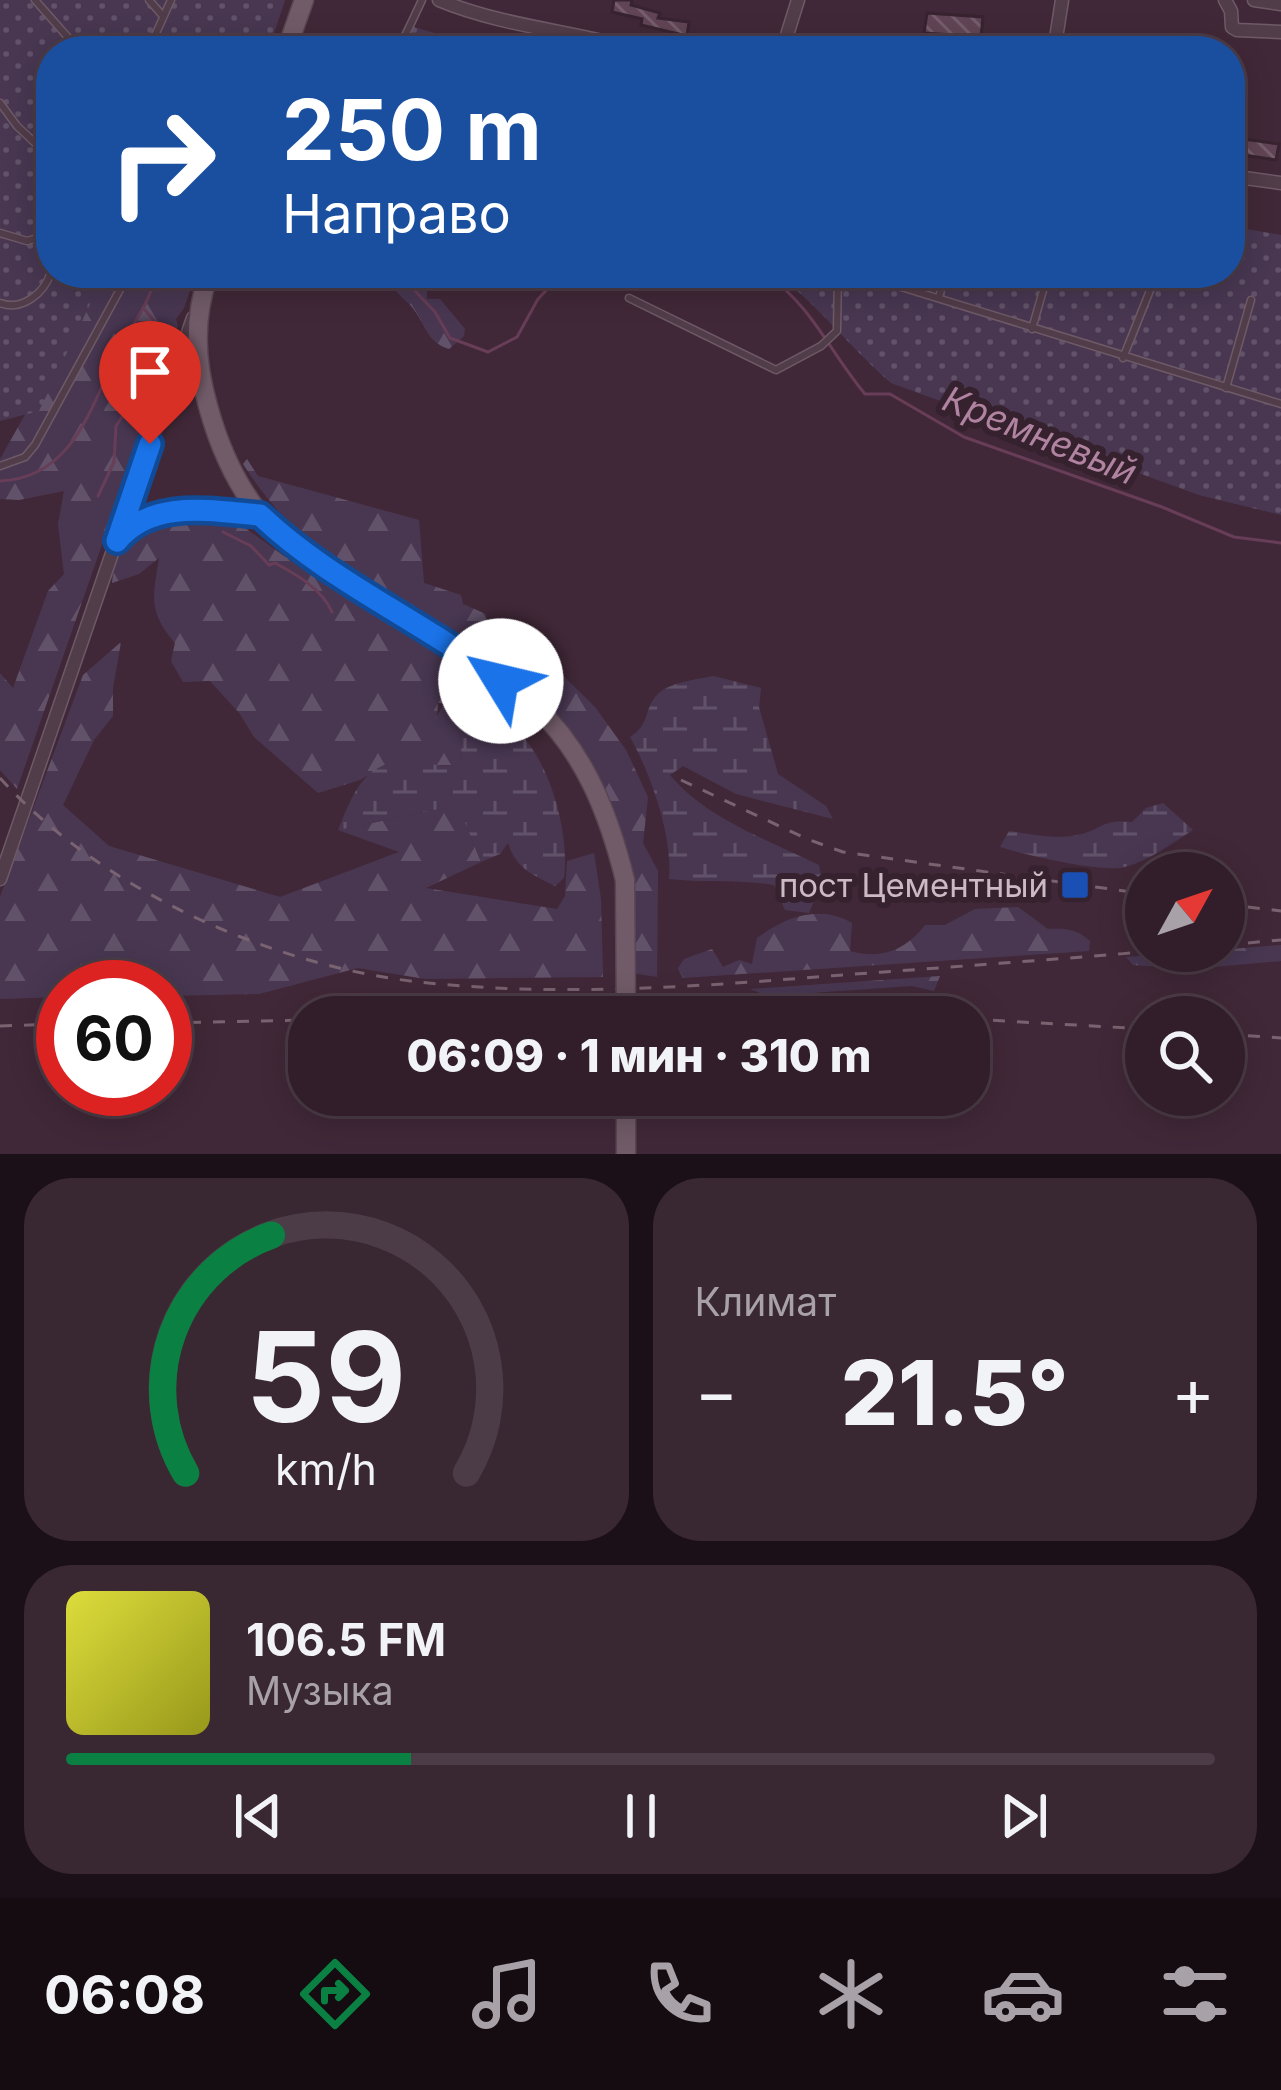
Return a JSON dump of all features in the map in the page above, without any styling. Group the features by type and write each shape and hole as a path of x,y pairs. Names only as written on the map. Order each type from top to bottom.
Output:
{"main road":[{"path":"291,36 304,0"},
{"path":"204,288 196,339 202,386 235,476 260,515 300,552 466,654 536,707 589,775 611,824 625,880 626,996"},
{"path":"626,1116 626,1154"}],"street":[{"path":"439,0 505,22 588,36"},
{"path":"787,36 798,0"},
{"path":"1057,36 1063,0"},
{"path":"1225,0 1237,31 1281,32"},
{"path":"1254,0 1281,4"},
{"path":"1245,178 1281,183"},
{"path":"0,879 9,834 198,304"},
{"path":"117,541 133,522 151,515 181,511 260,515"}],"lane":[{"path":"35,0 67,36"},
{"path":"149,0 164,17"},
{"path":"155,36 171,0"},
{"path":"405,36 422,0"},
{"path":"0,103 36,145"},
{"path":"0,233 27,241 36,238"},
{"path":"0,303 10,307 26,303 42,288"},
{"path":"0,466 25,457 35,445 121,288"},
{"path":"629,298 776,370 837,331 838,288"},
{"path":"908,288 1281,404"},
{"path":"939,297 942,288"},
{"path":"1032,329 1044,288"},
{"path":"1124,358 1150,288"},
{"path":"1226,389 1251,300"}],"green space":[{"path":"0,0 285,0 273,36 36,36 36,288 98,288 39,411 0,421"},
{"path":"407,22 445,36 399,36"},
{"path":"1245,229 1281,235 1281,515 1199,495 891,383 793,288 1245,288"},
{"path":"97,288 191,288 176,319 178,326 17,789 0,770 0,673 13,688 48,591 64,574 58,524 64,491 0,499 0,459"},
{"path":"394,288 427,288 427,299 440,299 465,329 464,336 449,349 441,346"},
{"path":"247,459 258,476 419,520 424,583 461,595 463,604 486,614 488,629 540,653 595,707 626,750 648,797 643,843 658,871 657,977 631,973 628,881 619,826 598,774 571,731 500,666 316,549 262,491 243,464"},
{"path":"190,517 241,525 380,612 477,681 494,717 458,704 438,703 437,718 460,728 462,765 385,765 360,780 318,793 254,737 210,681 183,682 171,661 175,643 160,622 155,604 159,558 139,574 112,583 115,553 145,525"},
{"path":"121,642 113,716 94,740 63,805 109,846 280,897 399,852 338,830 458,805 481,862 426,888 557,909 565,896 567,861 594,853 601,899 603,977 425,979 358,968 259,994 192,995 192,960 36,960 36,998 0,999 0,897 83,675"},
{"path":"713,676 761,688 759,707 778,774 826,806 833,819 736,794 683,766 670,775 720,816 819,865 822,881 809,913 785,910 774,885 669,879 668,844 659,806 630,737 661,691"},
{"path":"458,704 506,722 537,756 554,796 564,839 564,878 555,886 520,864 508,843 500,854 481,862 458,805 338,830 360,785 377,768 402,762 462,764 460,729 436,718 443,705"},
{"path":"1163,803 1193,830 1158,852 1125,852 1125,867 1114,868 1000,847 1009,831 1077,835 1107,823 1132,822 1146,808"},
{"path":"1018,907 1048,929 1080,934 1090,941 1089,951 683,978 678,968 684,959 712,949 723,967 739,960 752,964 757,938 803,916 827,914 852,923 850,951 872,954 901,947 925,925 945,925 975,909"},
{"path":"1281,945 1281,961 1245,964 1245,948"},
{"path":"940,976 934,991 912,986 768,996 750,989"}],"building":[{"path":"614,0 632,0 631,5 660,13 658,18 689,22 687,36 612,12"},
{"path":"927,13 983,17 981,36 924,33"},
{"path":"1245,139 1279,144 1276,160 1245,155"}],"waterway":[{"name":"Кремневый","path":"0,481 25,477 63,453 89,415 152,288"},
{"name":"Кремневый","path":"412,288 435,312 450,338 488,352 517,337 548,288"},
{"name":"Кремневый","path":"784,288 865,394 890,394 964,437 1234,537 1281,543"},
{"path":"98,496 114,462 116,426 140,391 141,377 154,351 151,341 159,334 145,310"},
{"path":"223,532 251,546 269,565 275,563 308,583 332,612"}],"railway":[{"path":"0,778 87,854 192,916 305,959 419,982 572,990 675,987 1125,953"},
{"path":"681,780 843,852 1125,891"},
{"path":"1245,907 1281,911"},
{"path":"1245,943 1281,940"},
{"path":"192,1022 288,1020"},
{"path":"990,1020 1125,1028"},
{"path":"0,1026 36,1025"},
{"path":"1245,1035 1281,1038"}],"place":[{"name":"пост Цементный","path":"1075,885"}],"route":[{"path":"150,444 117,541 133,522 151,515 208,511 260,515 300,552 466,654 501,681"}]}
